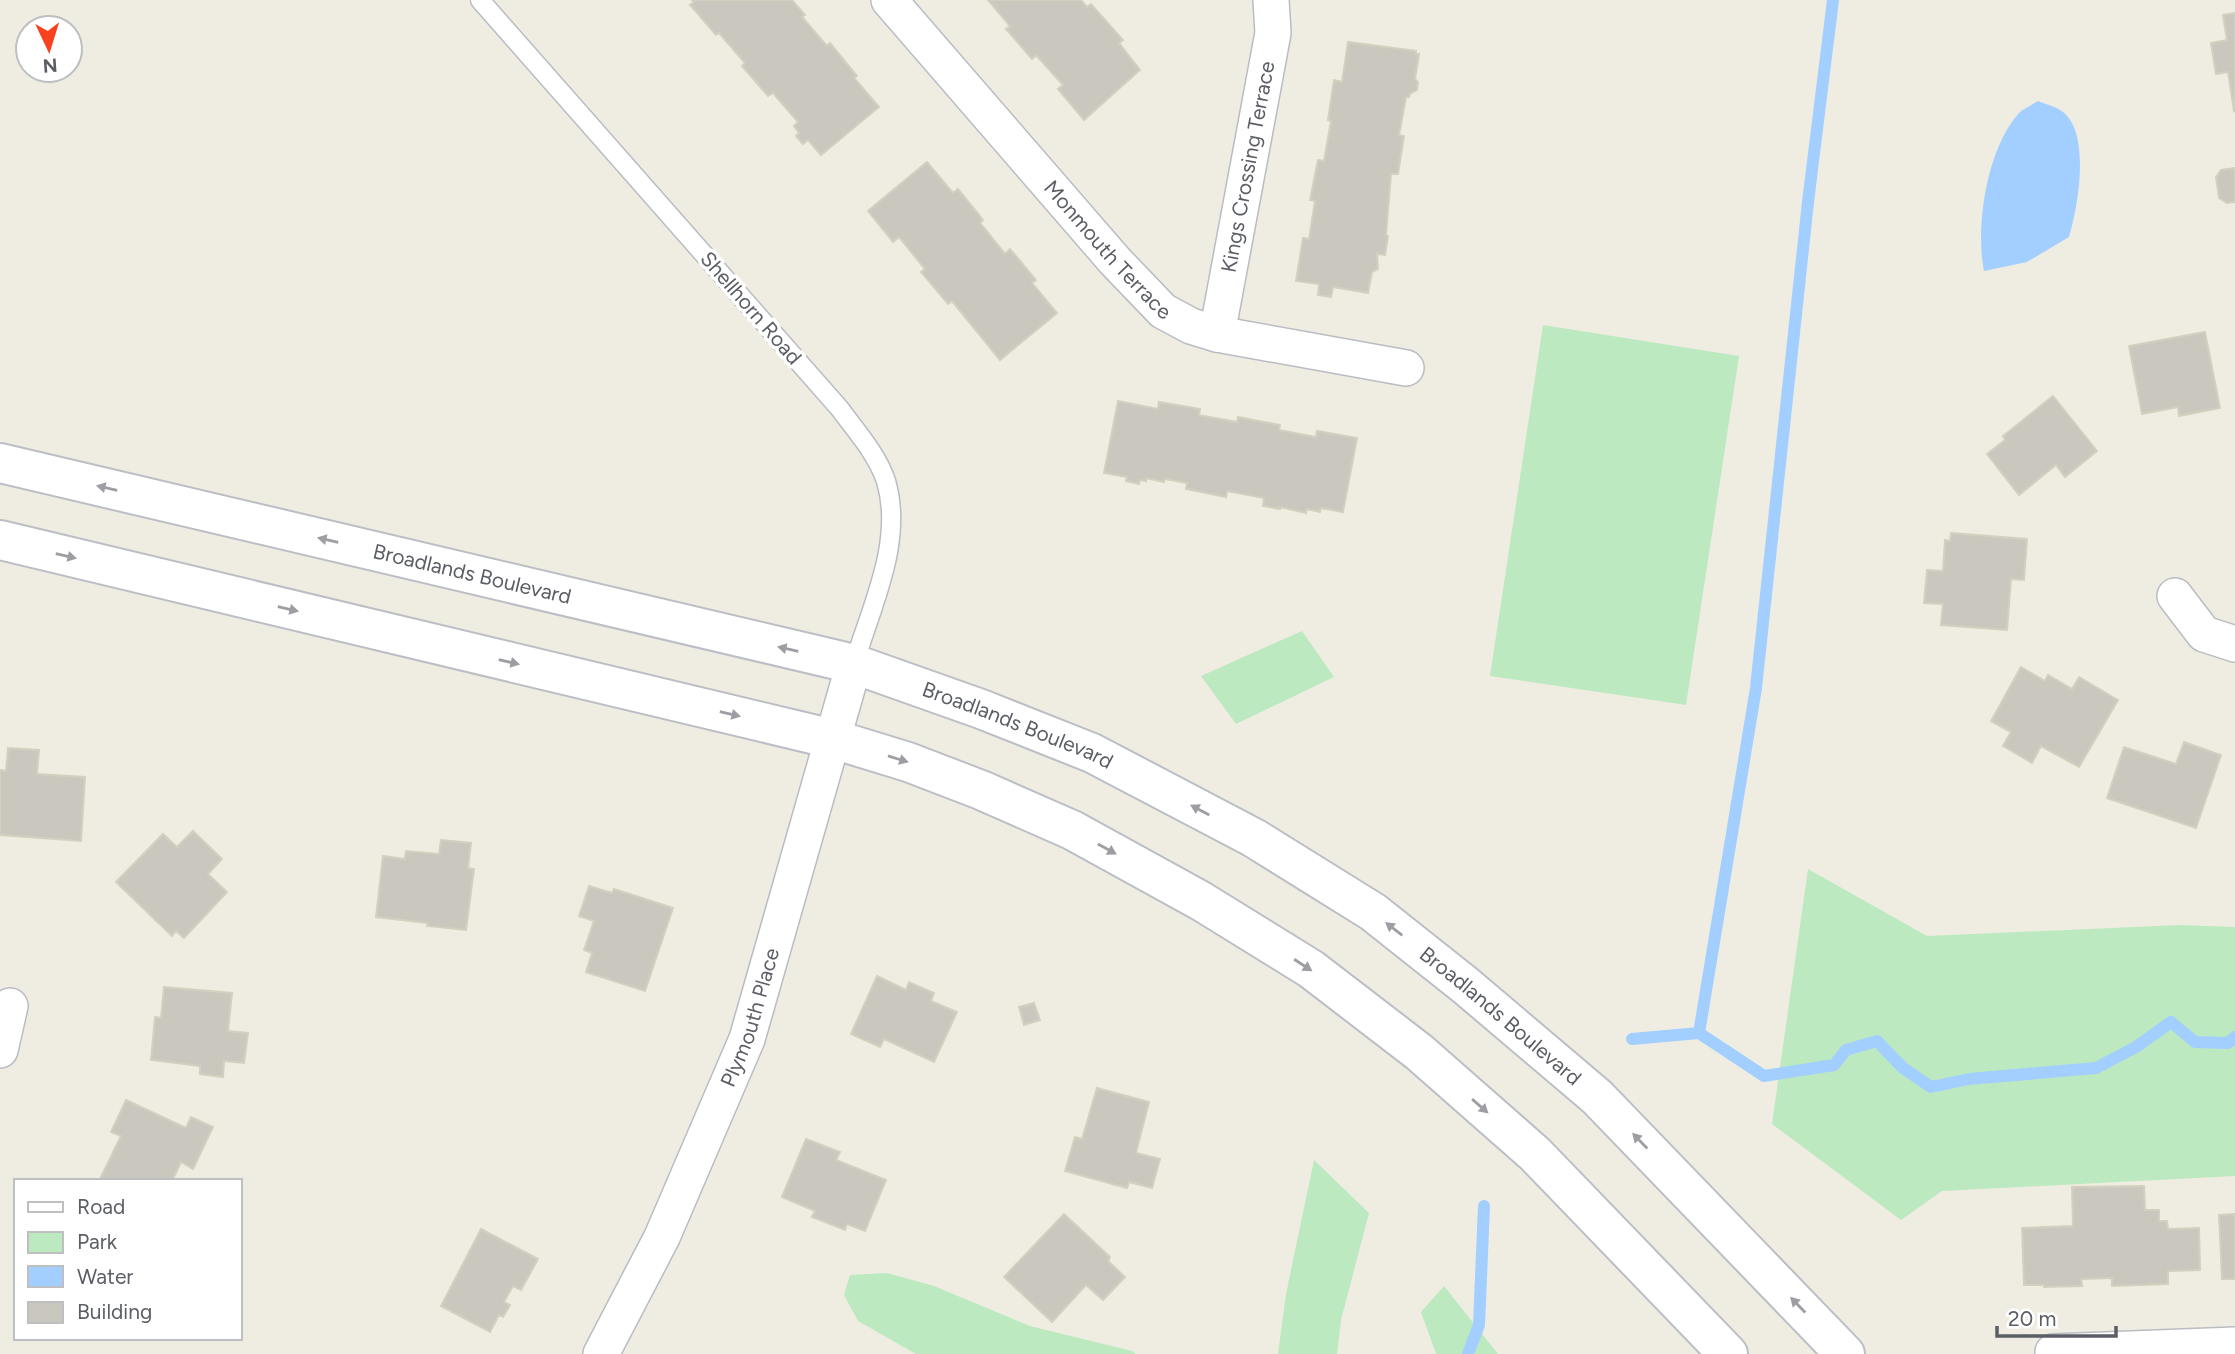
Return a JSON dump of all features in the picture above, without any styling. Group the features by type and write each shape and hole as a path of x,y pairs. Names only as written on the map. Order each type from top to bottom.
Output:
{"main road":[{"name":"Broadlands Boulevard","path":"0,463 854,664 981,709 1092,753 1254,838 1373,912 1465,985 1597,1097 1845,1354"},
{"path":"0,540 833,739 908,762 1072,830 1201,901 1311,969 1419,1052 1535,1154 1728,1354"}],"street":[{"name":"Monmouth Terrace","path":"889,0 1115,261 1163,311 1191,326 1217,334 1406,368"},
{"name":"Kings Crossing Terrace","path":"1217,334 1273,33 1271,0"},
{"path":"2175,596 2204,634 2235,644"},
{"name":"Plymouth Place","path":"601,1354 662,1237 694,1168 747,1039 854,664"},
{"path":"0,1049 10,1006"},
{"path":"2053,1352 2235,1345"}],"lane":[{"name":"Shellhorn Road","path":"480,0 840,409 870,450 886,481 891,519 887,565 854,664"}],"green space":[{"path":"1543,325 1739,356 1686,705 1490,676"},
{"path":"1302,631 1334,677 1236,724 1201,676"},
{"path":"1808,869 1927,936 2180,925 2235,927 2235,1176 1942,1191 1901,1220 1772,1124"},
{"path":"1314,1160 1369,1213 1341,1320 1337,1354 1278,1354 1286,1294"},
{"path":"887,1273 934,1286 1030,1326 1136,1354 916,1354 858,1321 844,1295 850,1275"},
{"path":"1444,1286 1498,1354 1436,1354 1421,1312"}],"water":[{"path":"2038,101 2063,112 2072,122 2077,137 2080,172 2069,237 2027,262 1984,271 1981,232 1991,167 2008,128 2019,113"}],"building":[{"path":"692,0 792,0 805,15 802,17 827,46 830,43 857,76 854,78 879,107 821,155 808,140 803,144 796,136 799,133 794,126 798,122 773,93 768,96 742,66 745,63 690,5 694,2"},
{"path":"988,0 1081,0 1087,7 1091,4 1123,40 1119,43 1140,70 1084,120 1058,89 1063,85 1036,55 1032,59 1006,29 1010,26"},
{"path":"2235,13 2234,111 2228,72 2216,74 2211,43 2227,40 2223,15"},
{"path":"1348,42 1416,51 1416,54 1419,54 1415,79 1418,82 1417,90 1406,97 1399,135 1404,136 1398,174 1391,174 1385,255 1377,254 1378,269 1372,272 1368,293 1333,287 1331,297 1318,295 1319,284 1296,281 1303,238 1309,239 1315,201 1310,200 1318,160 1324,161 1334,80 1342,82"},
{"path":"927,162 953,193 958,189 1005,254 1010,249 1036,280 1032,283 1057,313 1000,360 952,301 948,304 921,272 925,269 899,237 893,242 868,211"},
{"path":"2235,168 2235,202 2227,203 2219,198 2216,177 2221,170"},
{"path":"2205,332 2220,408 2179,416 2178,407 2142,414 2129,346"},
{"path":"2053,396 2097,451 2065,477 2056,465 2019,495 1987,454 2005,440 2003,436"},
{"path":"1118,401 1158,409 1159,402 1200,409 1199,415 1237,422 1238,417 1280,425 1279,430 1316,437 1317,431 1357,438 1343,512 1321,508 1320,512 1307,509 1306,513 1280,509 1263,506 1264,498 1227,491 1226,497 1186,489 1187,483 1165,479 1164,482 1146,478 1146,481 1140,480 1139,484 1126,481 1127,477 1104,473"},
{"path":"1951,533 2027,539 2024,580 2011,579 2007,630 1941,625 1943,604 1924,603 1927,570 1943,571 1945,540 1950,541"},
{"path":"2021,667 2045,681 2048,675 2072,689 2079,677 2118,700 2079,767 2041,746 2032,763 2003,746 2011,732 1991,721"},
{"path":"2184,742 2221,755 2196,828 2107,798 2124,747 2176,764"},
{"path":"8,748 39,750 37,774 85,777 81,841 0,835 0,770 6,771"},
{"path":"193,831 222,859 208,874 227,892 184,938 176,931 172,936 116,882 163,834 177,847"},
{"path":"441,840 471,843 468,868 474,869 466,930 376,917 383,856 405,859 406,851 439,854"},
{"path":"589,886 612,893 614,889 673,908 645,991 586,972 592,953 584,950 594,921 579,916"},
{"path":"877,976 906,990 909,982 934,993 931,1001 957,1012 934,1062 884,1039 880,1047 851,1034"},
{"path":"164,987 232,993 228,1031 248,1033 244,1063 224,1061 223,1077 200,1074 200,1066 151,1060 155,1017 161,1018"},
{"path":"1034,1003 1040,1020 1024,1025 1019,1007"},
{"path":"1097,1088 1149,1102 1136,1153 1160,1159 1152,1188 1129,1182 1127,1188 1065,1171 1075,1137 1082,1139"},
{"path":"126,1100 186,1128 191,1117 213,1127 193,1169 181,1162 173,1179 100,1179 121,1136 111,1132"},
{"path":"806,1139 840,1152 836,1160 886,1180 865,1231 847,1224 845,1230 812,1217 815,1211 782,1197"},
{"path":"2144,1186 2145,1210 2159,1210 2159,1221 2167,1221 2168,1229 2199,1228 2200,1270 2168,1271 2168,1284 2112,1286 2112,1278 2081,1279 2082,1286 2024,1285 2022,1228 2073,1226 2072,1187"},
{"path":"1064,1214 1110,1257 1108,1261 1125,1277 1103,1300 1086,1285 1052,1322 1004,1277"},
{"path":"2235,1214 2235,1279 2222,1279 2219,1215"},
{"path":"481,1229 538,1259 521,1290 513,1286 504,1302 510,1305 503,1317 499,1315 490,1332 441,1306"}],"waterway":[{"path":"1699,1033 1756,688 1808,202 1833,0"},
{"path":"1632,1039 1699,1033 1764,1076 1834,1065 1846,1050 1877,1041 1903,1068 1931,1087 1969,1079 2096,1068 2136,1047 2171,1022 2195,1042 2228,1043 2235,1037"},
{"path":"1468,1354 1479,1325 1484,1206"}]}
